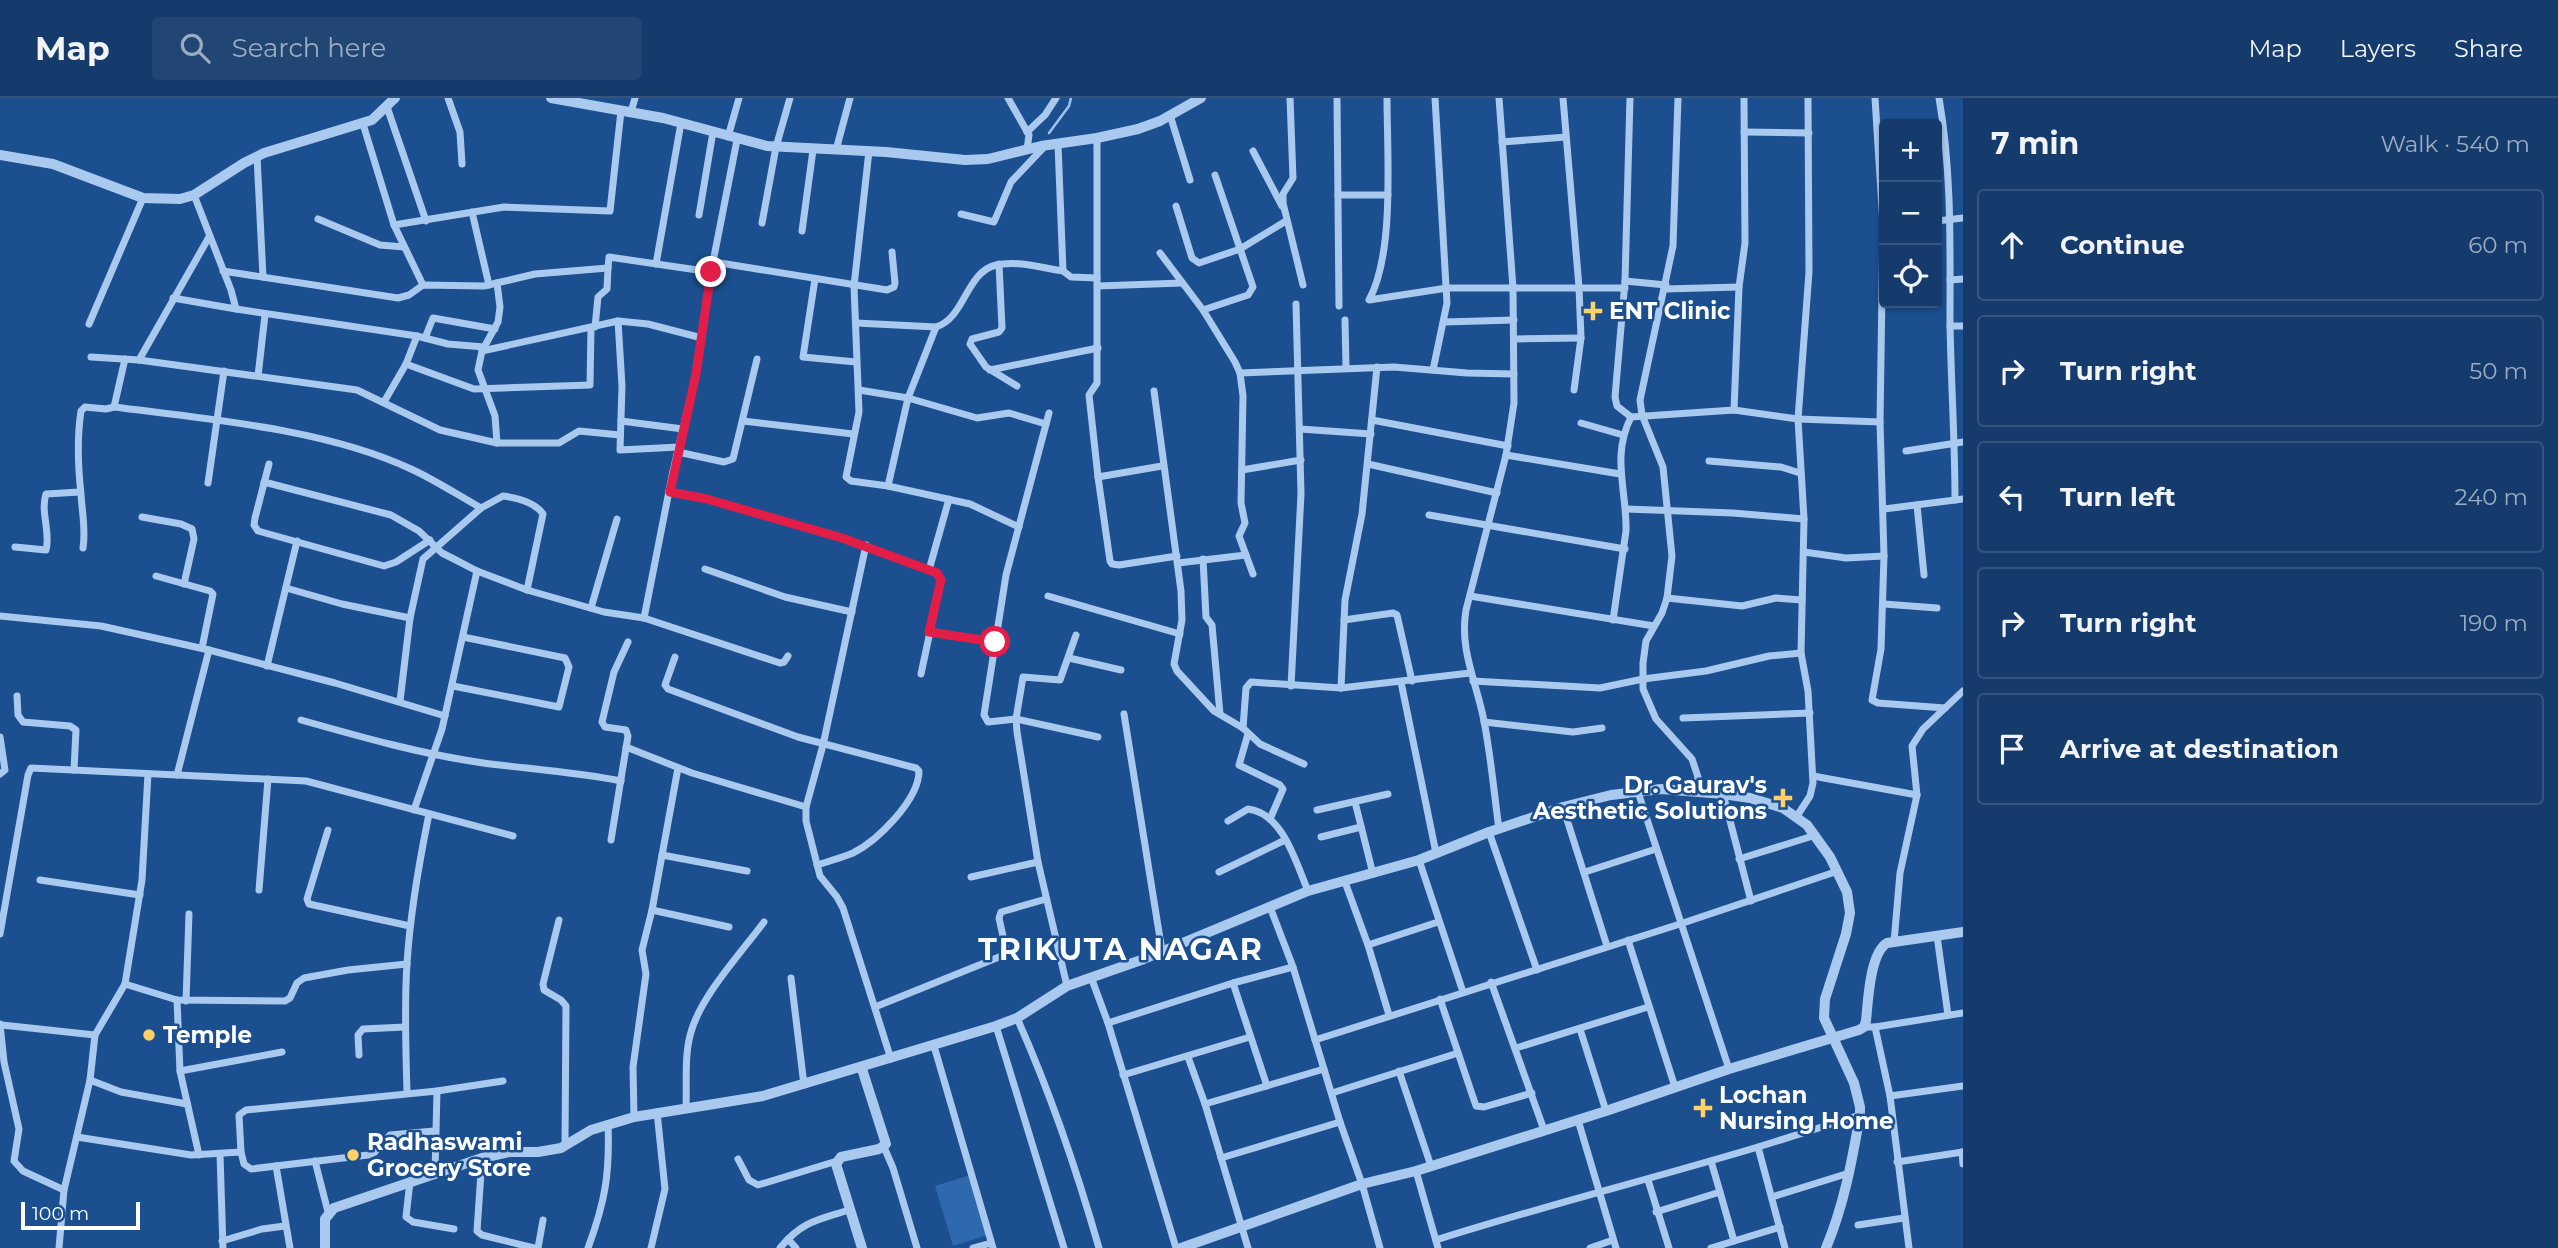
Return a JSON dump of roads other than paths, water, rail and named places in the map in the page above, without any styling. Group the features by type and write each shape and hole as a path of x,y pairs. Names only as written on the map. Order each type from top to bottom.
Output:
{"street":[{"path":"0,155 53,164 144,198 180,199 194,194 257,156 285,145 363,124 395,98"},
{"path":"448,98 460,132 462,164"},
{"path":"551,98 626,111 776,147 977,160 1138,129 1201,98"},
{"path":"394,225 504,207 610,211 626,111 635,98"},
{"path":"644,618 696,374 739,98"},
{"path":"762,223 776,147 790,98"},
{"path":"836,150 850,98"},
{"path":"1008,98 1027,132 1029,141 1037,148"},
{"path":"1027,132 1045,115 1056,98"},
{"path":"1290,98 1293,178 1283,194 1284,210 1303,285"},
{"path":"1337,98 1339,306"},
{"path":"1387,98 1388,195 1381,272 1369,300 1447,288 1625,285 1739,287"},
{"path":"1433,370 1444,322 1447,288 1435,98"},
{"path":"1499,98 1513,288 1514,403 1507,451 1463,632 1471,677 1484,722 1494,831 1537,970"},
{"path":"1563,98 1581,338 1574,390"},
{"path":"1630,98 1625,285 1615,397 1617,406 1631,417 1734,410 1798,419 1880,422"},
{"path":"1678,98 1673,189 1674,236 1640,400 1642,415 1663,467 1672,556 1667,598 1646,641 1643,678 1647,701 1656,719 1692,759 1698,776 1695,790"},
{"path":"1734,410 1739,287 1745,243 1744,98"},
{"path":"1797,816 1810,796 1813,776 1810,713 1801,653 1804,519 1798,419 1809,272 1808,98"},
{"path":"1875,98 1881,182"},
{"path":"1884,509 1959,499 1959,443 1950,326 1951,220 1946,147 1939,98"},
{"path":"387,107 426,221"},
{"path":"1178,107 1190,180"},
{"path":"656,264 681,123"},
{"path":"363,124 394,225 423,285"},
{"path":"699,215 713,132"},
{"path":"1744,132 1809,133"},
{"path":"1097,138 1097,383 1089,395 1098,477 1112,564 1246,555"},
{"path":"1502,142 1566,138"},
{"path":"1058,144 1063,271"},
{"path":"961,214 994,222 1012,182 1037,148"},
{"path":"802,231 813,150"},
{"path":"869,151 854,286 859,412 846,472 847,480 888,486 982,508 1019,527"},
{"path":"1253,151 1284,210"},
{"path":"257,156 263,277"},
{"path":"1203,310 1248,295 1252,291 1253,281 1215,175"},
{"path":"194,194 236,309"},
{"path":"1338,195 1388,195"},
{"path":"89,324 144,198"},
{"path":"1176,206 1194,261 1202,262 1240,249 1286,221"},
{"path":"472,212 500,307 495,329 483,349 478,370 495,416 497,443"},
{"path":"1942,221 1963,218"},
{"path":"318,219 380,245 404,247"},
{"path":"139,360 209,237"},
{"path":"1884,245 1880,422 1884,604 1881,649 1872,700 1878,703 1945,708"},
{"path":"714,262 887,290 894,287 892,252"},
{"path":"1160,253 1203,310 1240,373 1241,503 1245,523 1239,536 1253,574"},
{"path":"406,364 464,387 484,389 590,385 593,328 598,297 607,289 609,257 711,272"},
{"path":"856,323 936,327 950,320 983,272 999,264 1063,271 1071,276 1097,282 1182,283"},
{"path":"999,264 1002,328 999,332 972,339 971,344 982,363 1017,386"},
{"path":"223,271 398,298 409,295 423,285 493,284 535,274 608,268"},
{"path":"815,279 803,357 856,362"},
{"path":"1950,279 1963,279"},
{"path":"173,298 483,349 618,321 648,324 702,338"},
{"path":"1291,686 1301,460 1296,304"},
{"path":"258,376 265,315"},
{"path":"384,402 433,317 495,329"},
{"path":"1345,320 1346,367"},
{"path":"1444,322 1514,320"},
{"path":"618,321 622,386 620,450 678,449 730,462 735,455 757,359"},
{"path":"1950,326 1963,326"},
{"path":"888,486 908,398 936,327"},
{"path":"1514,339 1581,338"},
{"path":"990,370 1098,348"},
{"path":"91,357 139,360 356,390 440,430 497,443 559,443 579,431 620,435"},
{"path":"114,407 124,359"},
{"path":"1240,373 1377,367 1514,374"},
{"path":"1341,688 1347,583 1362,514 1377,367"},
{"path":"208,483 224,371"},
{"path":"859,390 908,398 976,418 1009,413 1046,424"},
{"path":"1154,391 1182,605 1174,664 1201,699 1220,714 1270,750 1304,764"},
{"path":"83,548 85,528 80,492 79,433 81,411 85,407 114,407 323,439 411,469 481,508"},
{"path":"1049,413 1006,575 984,710 985,718 988,722 1016,719 1098,737"},
{"path":"1613,620 1625,549 1626,509 1620,474 1623,435 1631,417"},
{"path":"1372,420 1620,474"},
{"path":"621,421 683,429"},
{"path":"743,421 853,434"},
{"path":"1581,423 1623,435"},
{"path":"1300,429 1371,435"},
{"path":"1906,451 1959,443"},
{"path":"1242,470 1301,460"},
{"path":"1709,461 1781,467 1800,474"},
{"path":"270,464 255,518 255,529 384,566 458,530 481,508 503,496 527,502 541,510 542,521 527,590"},
{"path":"1368,464 1497,493"},
{"path":"1098,477 1162,466"},
{"path":"264,482 376,509 403,521 433,544 477,571 527,590 590,608 644,618 779,663 784,662 788,656"},
{"path":"15,547 46,550 46,494 80,492"},
{"path":"670,492 707,499 866,545 941,576 920,674"},
{"path":"929,570 949,499"},
{"path":"1917,505 1924,575"},
{"path":"1626,509 1804,519"},
{"path":"1429,515 1625,549"},
{"path":"142,517 181,524 192,529 194,539 184,584"},
{"path":"590,608 617,519"},
{"path":"267,666 297,541"},
{"path":"400,701 410,618 421,564 433,544"},
{"path":"866,545 823,745 806,807 806,821 820,876 843,908 891,1059"},
{"path":"1804,552 1846,558 1884,556"},
{"path":"1203,559 1206,617 1212,625 1220,714"},
{"path":"705,569 785,597 852,612"},
{"path":"414,810 435,754 453,686 477,571"},
{"path":"156,576 211,591 213,594 206,649 177,775"},
{"path":"286,588 342,604 410,618"},
{"path":"1048,596 1180,634"},
{"path":"1470,596 1654,626"},
{"path":"1667,598 1742,606 1776,598 1802,600"},
{"path":"1884,604 1937,608"},
{"path":"1344,620 1393,613 1397,615 1412,681"},
{"path":"0,616 101,626 206,649 400,701 445,716"},
{"path":"929,632 995,642"},
{"path":"1067,986 1038,862 1016,719 1023,677 1060,680 1076,635"},
{"path":"453,686 559,707 562,702 569,667 565,658 463,637"},
{"path":"611,840 628,736 625,730 605,727 602,722 614,672 628,642"},
{"path":"1270,819 1283,789 1239,765 1245,731 1247,684 1251,682 1341,688 1471,677 1600,688 1643,678 1706,671 1769,656 1801,653"},
{"path":"675,657 665,685 668,689 739,717 823,745 916,768 919,775 899,814 876,837 855,852 817,865"},
{"path":"1069,658 1121,670"},
{"path":"1401,682 1436,853"},
{"path":"1894,942 1900,873 1917,795 1912,746 1923,729 1963,691"},
{"path":"17,696 18,715 23,722 70,726 76,730 74,770"},
{"path":"1683,718 1810,713"},
{"path":"1124,714 1162,951"},
{"path":"301,720 391,746 485,763 574,772 621,781"},
{"path":"1484,722 1573,732 1602,728"},
{"path":"0,737 5,767 4,773 0,774"},
{"path":"626,747 678,768 806,807"},
{"path":"0,934 29,770 36,768 306,781 513,836"},
{"path":"634,1117 633,1068 646,974 642,950 678,768"},
{"path":"60,1248 64,1190 90,1080 95,1035 125,984 140,895 148,774"},
{"path":"1813,776 1917,795"},
{"path":"259,890 268,779"},
{"path":"325,1248 325,1219 328,1212 410,1181 482,1158 565,1146 591,1130 634,1117 731,1102 862,1069 1017,1018 1067,986 1162,951 1308,891 1419,860 1563,807 1638,792 1695,790 1768,803 1797,816 1816,835 1838,871 1847,892 1850,913 1846,934 1823,1010 1824,1018 1838,1037 1854,1083 1860,1115 1837,1222 1826,1248"},
{"path":"1638,792 1729,1069"},
{"path":"1317,810 1388,794"},
{"path":"1723,794 1751,901"},
{"path":"1355,802 1373,874"},
{"path":"1563,807 1607,946"},
{"path":"1228,821 1248,809 1270,819 1285,840 1308,891"},
{"path":"407,1093 407,964 410,926 429,814"},
{"path":"1321,837 1361,827"},
{"path":"328,830 307,899 309,904 410,926"},
{"path":"1739,859 1816,835"},
{"path":"1219,873 1285,840"},
{"path":"1584,872 1656,849"},
{"path":"662,855 747,872"},
{"path":"1419,860 1463,992"},
{"path":"971,877 1038,862"},
{"path":"1315,1040 1838,871"},
{"path":"40,880 140,895"},
{"path":"1345,881 1368,945 1388,1015"},
{"path":"875,1007 1004,955 1006,950 999,918 1001,912 1046,899"},
{"path":"1270,907 1293,967 1340,1122 1362,1184 1380,1247 1370,1248"},
{"path":"652,910 729,927"},
{"path":"186,1001 189,914"},
{"path":"559,920 543,984 544,990 566,1006 565,1146"},
{"path":"686,1108 689,1044 695,1021 705,1002 764,922"},
{"path":"1368,945 1438,922"},
{"path":"1861,1029 1878,954 1885,944 1963,932"},
{"path":"1937,936 1948,1015"},
{"path":"1628,940 1675,1087"},
{"path":"125,984 186,1001 285,1001 290,998 297,983 304,978 407,964"},
{"path":"1108,1023 1293,967"},
{"path":"1091,976 1179,1248 1362,1184 1416,1171 1861,1029 1963,1013"},
{"path":"791,978 804,1085"},
{"path":"1491,982 1544,1130"},
{"path":"1233,983 1267,1086"},
{"path":"1440,999 1478,1107 1532,1093"},
{"path":"177,1000 180,1071 199,1155"},
{"path":"1516,1048 1648,1007"},
{"path":"1017,1018 1051,1105 1099,1248"},
{"path":"64,1190 23,1171 14,1161 19,1129 4,1062 1,1025 95,1035"},
{"path":"996,1026 1064,1248"},
{"path":"359,1055 358,1035 363,1030 405,1027"},
{"path":"1875,1027 1890,1096 1909,1248"},
{"path":"1580,1029 1606,1111"},
{"path":"1123,1075 1250,1037"},
{"path":"933,1045 992,1245 973,1248"},
{"path":"180,1071 282,1052"},
{"path":"1332,1093 1458,1053"},
{"path":"1188,1057 1205,1104 1248,1248"},
{"path":"862,1069 917,1248"},
{"path":"1205,1104 1324,1069"},
{"path":"1399,1071 1431,1166"},
{"path":"90,1080 121,1092 187,1104"},
{"path":"434,1131 390,1135 368,1155 251,1169 247,1167 240,1152 239,1115 246,1110 503,1082"},
{"path":"1890,1096 1963,1086"},
{"path":"435,1173 437,1091"},
{"path":"651,1248 665,1189 657,1112"},
{"path":"1416,1171 1437,1244 1600,1192 1648,1181 1860,1115"},
{"path":"1578,1120 1614,1244 1590,1248"},
{"path":"1221,1158 1340,1122"},
{"path":"588,1248 606,1190 609,1171 608,1124"},
{"path":"77,1138 199,1155 240,1152"},
{"path":"738,1159 752,1183 758,1185 837,1161 841,1157 884,1147"},
{"path":"1758,1147 1785,1248"},
{"path":"1897,1162 1962,1152 1963,1164"},
{"path":"220,1154 222,1245 262,1229 285,1226"},
{"path":"482,1158 477,1231 482,1236 536,1248 543,1220"},
{"path":"315,1161 328,1212"},
{"path":"837,1161 862,1248"},
{"path":"1711,1161 1734,1241"},
{"path":"276,1166 290,1248"},
{"path":"1772,1197 1849,1173"},
{"path":"410,1181 406,1217 413,1222 454,1230"},
{"path":"1648,1181 1669,1248"},
{"path":"1656,1212 1720,1192"},
{"path":"780,1248 805,1224 849,1209"},
{"path":"1858,1225 1904,1218"},
{"path":"1711,1248 1780,1227"},
{"path":"788,1238 796,1248"}],"waterway":[{"path":"1049,133 1069,106 1071,98"}],"place":[{"name":"ENT Clinic","path":"1593,311"},
{"name":"Dr. Gaurav's Aesthetic Solutions","path":"1783,798"},
{"name":"Temple","path":"149,1035"},
{"name":"Lochan Nursing Home","path":"1703,1108"},
{"name":"Radhaswami Grocery Store","path":"353,1155"}],"district":[{"name":"TRIKUTA NAGAR","path":"1121,949"}]}
